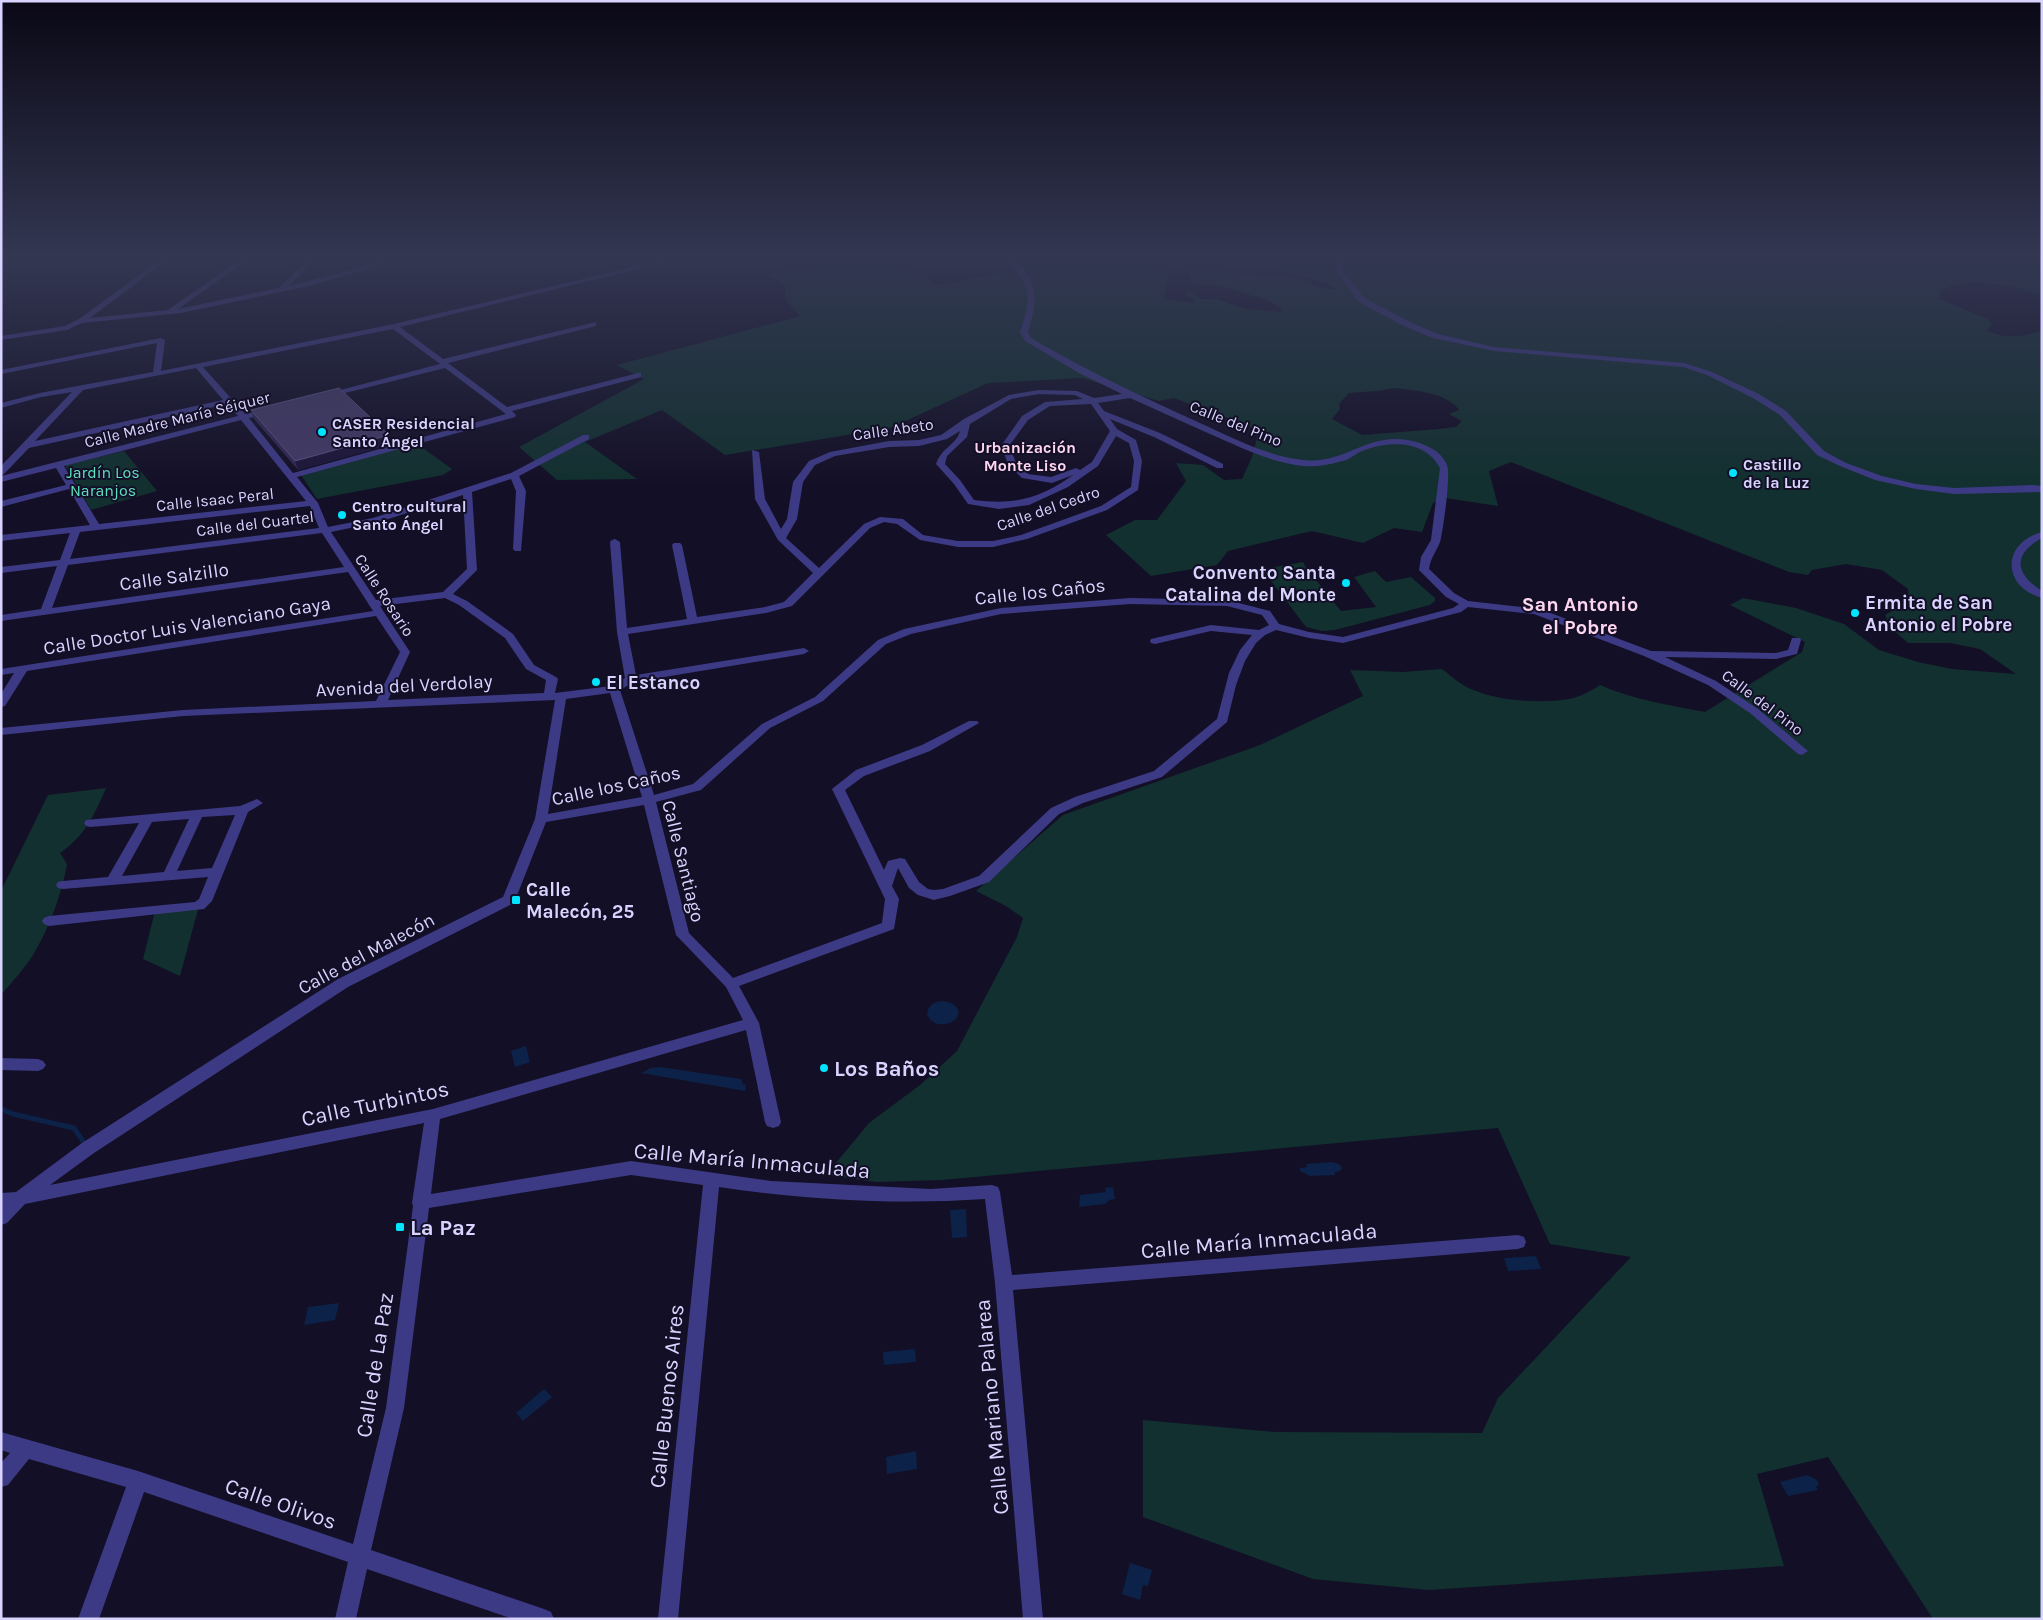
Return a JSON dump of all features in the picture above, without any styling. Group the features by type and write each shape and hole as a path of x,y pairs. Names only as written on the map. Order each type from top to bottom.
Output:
{"street":[{"path":"2,340 31,335"},
{"path":"1,396 40,394 80,388 352,335"},
{"path":"406,335 508,412"},
{"path":"321,398 553,335"},
{"name":"Calle del Pino","path":"1025,335 1028,339 1082,371 1131,395 1248,448 1278,458 1304,462 1325,462 1341,459 1358,450 1384,441 1408,442 1426,448 1438,457 1444,468 1436,540 1426,556 1424,570 1450,595 1466,604 1536,611 1648,654 1712,683 1754,711 1802,751"},
{"path":"1433,335 1494,349 1684,365 1700,369 1779,410 1792,421 1816,450 1860,472 1886,480 1942,490 2042,489"},
{"path":"1,367 152,339 161,340"},
{"path":"157,374 161,340"},
{"path":"1,372 161,340"},
{"name":"Calle Rosario","path":"198,366 244,418 313,504 325,530 405,652 381,703"},
{"path":"291,476 638,374"},
{"path":"1,472 6,463 25,446 80,388"},
{"name":"Calle Abeto","path":"781,538 792,519 798,482 812,463 833,454 889,444 918,444 944,437 967,421 1009,397 1039,392 1077,393 1093,401 1131,395"},
{"path":"1,406 40,394"},
{"path":"25,446 229,401"},
{"path":"1093,401 1048,404 1025,418 1006,446 1013,466 1024,476 1052,480 1095,464"},
{"name":"Calle del Cedro","path":"622,632 766,610 788,604 818,572 867,526 883,518 900,521 920,537 958,544 993,544 1024,537 1104,508 1135,488 1138,462 1132,442 1114,431 1093,401"},
{"name":"Calle Madre María Séiquer","path":"1,479 273,410"},
{"path":"1102,413 1157,435 1220,466"},
{"path":"967,421 963,436 944,455 940,464 957,482 971,502 999,506 1026,503 1065,485 1095,464 1114,431"},
{"name":"Calle del Cuartel","path":"1,570 325,530 376,520 514,474 586,436"},
{"path":"755,452 760,499 781,538 818,572"},
{"path":"58,464 96,527"},
{"path":"514,474 522,491 518,550"},
{"path":"1,504 71,486"},
{"path":"446,595 472,570 467,489"},
{"name":"Calle Isaac Peral","path":"1,538 313,504"},
{"path":"44,612 76,530"},
{"path":"2042,535 2030,542 2021,551 2014,563 2014,570 2022,580 2042,595"},
{"path":"615,542 622,632 631,679"},
{"path":"676,545 692,621"},
{"name":"Calle Salzillo","path":"1,618 351,569"},
{"name":"Calle Doctor Luis Valenciano Gaya","path":"1,672 376,609 446,595"},
{"name":"Calle del Malecón","path":"1,1218 20,1198 88,1148 343,983 509,900 541,819 555,697 552,679 530,667 509,636 463,603 446,595"},
{"name":"Calle los Caños","path":"541,819 649,800 697,787 766,726 819,699 882,642 908,631 1001,611 1130,601 1227,603 1266,613 1275,626 1309,636 1343,640 1457,610 1466,604"},
{"path":"886,886 893,864 900,862 914,885 923,892 934,895 946,893 984,879 1055,811 1079,800 1158,774 1223,720 1226,700 1239,659 1260,633 1275,626"},
{"path":"1156,641 1211,628 1260,633"},
{"path":"1648,654 1776,656 1793,652 1796,640"},
{"name":"Avenida del Verdolay","path":"1,732 183,714 381,703 555,697 614,689 631,679 804,651"},
{"path":"1,704 23,668"},
{"name":"Calle Santiago","path":"614,689 649,800 682,935 731,984 752,1023 773,1122"},
{"path":"731,984 889,926 892,899 838,789 860,773 926,748 973,723"},
{"path":"90,823 243,810 256,803"},
{"path":"49,921 199,906 205,901 243,810"},
{"path":"169,875 197,815"},
{"path":"113,880 148,818"},
{"path":"63,885 216,872"},
{"name":"Calle Turbintos","path":"1,1200 20,1198 433,1115 752,1023"},
{"path":"1,1064 38,1065"},
{"name":"Calle de La Paz","path":"345,1619 395,1408 420,1203 433,1115"},
{"name":"Calle María Inmaculada","path":"420,1203 630,1168 771,1188 931,1196 992,1192"},
{"name":"Calle Buenos Aires","path":"668,1619 712,1179"},
{"name":"Calle Mariano Palarea","path":"992,1192 1004,1283 1033,1619"},
{"name":"Calle María Inmaculada","path":"1004,1283 1518,1242"},
{"name":"Calle Olivos","path":"1,1441 138,1482 544,1619"},
{"path":"1,1478 26,1448"},
{"path":"88,1619 138,1482"}],"green space":[{"path":"731,335 2042,335 2042,1619 1933,1619 1828,1457 1757,1474 1784,1566 1429,1590 1313,1579 1143,1517 1143,1420 1275,1432 1482,1433 1498,1398 1631,1257 1550,1244 1498,1128 942,1180 876,1182 826,1175 869,1123 920,1085 957,1051 1017,937 1023,918 1006,906 976,891 1063,815 1260,745 1363,696 1350,670 1403,672 1442,669 1460,683 1487,695 1529,701 1569,699 1585,694 1600,685 1639,698 1705,712 1802,652 1805,642 1730,605 1743,598 1796,608 1844,624 1879,650 1918,662 1952,669 2016,674 1980,649 1950,643 1908,643 1892,629 1885,615 1909,601 1908,589 1882,570 1846,564 1812,570 1808,575 1789,572 1511,462 1489,471 1498,506 1445,498 1433,503 1422,532 1394,528 1363,543 1312,531 1228,551 1217,565 1151,576 1106,535 1135,520 1157,520 1186,481 1176,463 1203,465 1224,480 1242,479 1252,457 1259,430 1174,398 1159,401 1082,378 988,383 890,428 725,455 662,410 585,442 637,479 557,480 519,447 644,379 617,365","holes":["1395,388 1421,392 1446,399 1459,410 1449,414 1462,421 1456,427 1362,435 1332,419 1340,409 1339,404 1349,393"]},
{"path":"416,443 452,469 443,475 317,499 301,475"},
{"name":"Jardín Los Naranjos","path":"124,451 157,491 91,510 65,465"},
{"path":"1303,562 1341,611 1376,607 1354,577 1375,571 1386,582 1411,577 1435,598 1435,601 1430,605 1335,630 1322,631 1306,627 1262,569"},
{"path":"106,788 88,825 76,840 60,853 67,864 58,899 49,922 33,955 1,995 1,891 48,795"},
{"path":"199,906 180,976 143,959 155,911"}],"water":[{"path":"942,1001 954,1005 958,1010 958,1016 955,1020 947,1024 935,1023 927,1014 932,1004"},
{"path":"526,1046 530,1062 515,1067 511,1051"},
{"path":"660,1067 741,1079 743,1084 746,1085 745,1091 641,1073 651,1068"},
{"path":"1332,1162 1339,1164 1342,1168 1340,1171 1335,1172 1335,1175 1310,1176 1300,1171 1300,1168 1307,1167 1306,1164"},
{"path":"1113,1187 1115,1199 1109,1200 1105,1204 1079,1207 1080,1195 1106,1192 1105,1188"},
{"path":"966,1209 967,1237 952,1238 950,1210"},
{"path":"1536,1256 1541,1269 1508,1271 1504,1258"},
{"path":"339,1303 335,1320 304,1325 308,1307"},
{"path":"915,1349 916,1362 884,1365 883,1352"},
{"path":"544,1389 552,1397 523,1421 516,1413"},
{"path":"916,1451 917,1469 887,1474 886,1457"},
{"path":"1807,1475 1817,1480 1819,1484 1816,1487 1818,1490 1788,1496 1780,1482"},
{"path":"1130,1563 1152,1570 1148,1586 1143,1585 1140,1600 1122,1594"}],"building":[{"name":"CASER Residencial Santo Ángel","path":"339,388 389,435 295,461 251,410"}],"waterway":[{"path":"1,1109 13,1114 74,1128 87,1147"}],"place":[{"name":"CASER Residencial Santo Ángel","path":"322,432"},
{"name":"Castillo de la Luz","path":"1733,473"},
{"name":"Centro cultural Santo Ángel","path":"342,515"},
{"name":"Convento Santa Catalina del Monte","path":"1346,583"},
{"name":"Ermita de San Antonio el Pobre","path":"1855,613"},
{"name":"El Estanco","path":"596,682"},
{"name":"Calle Malecón, 25","path":"516,900"},
{"name":"Los Baños","path":"824,1068"},
{"name":"La Paz","path":"400,1227"}],"district":[{"name":"Urbanización Monte Liso","path":"1025,456"},
{"name":"San Antonio el Pobre","path":"1580,616"}]}
